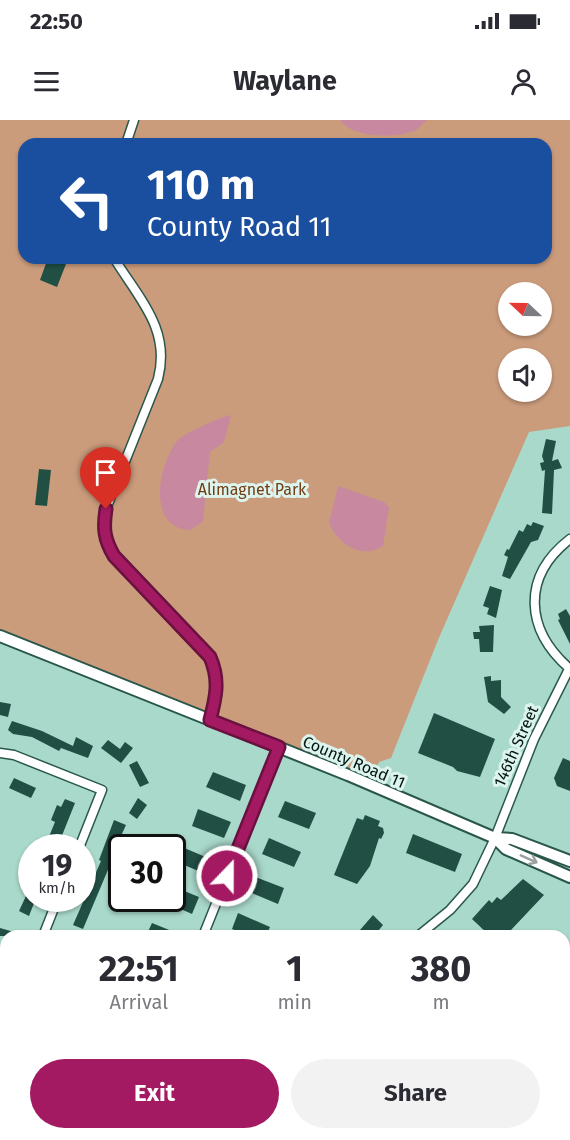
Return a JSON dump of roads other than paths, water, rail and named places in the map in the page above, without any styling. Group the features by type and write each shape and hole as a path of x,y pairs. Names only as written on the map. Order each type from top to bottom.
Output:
{"street":[{"path":"128,138 134,120"},
{"path":"118,264 154,323 162,345 163,362 106,509 103,528 106,543 114,556 210,657 216,672 218,687 210,720"},
{"path":"569,669 539,633 534,611 536,586 543,567 555,551 570,539"},
{"name":"County Road 11","path":"0,636 279,747 495,838 512,839 570,861"},
{"name":"146th Street","path":"425,930 450,910 473,884 495,838 534,739 569,669"},
{"path":"205,930 279,747"},
{"path":"0,753 14,755 102,790 84,834"},
{"name":"County Road 11","path":"495,838 506,849 570,877"},
{"path":"45,930 52,912"}],"park label":[{"name":"Alimagnet Park","path":"252,489"}]}
